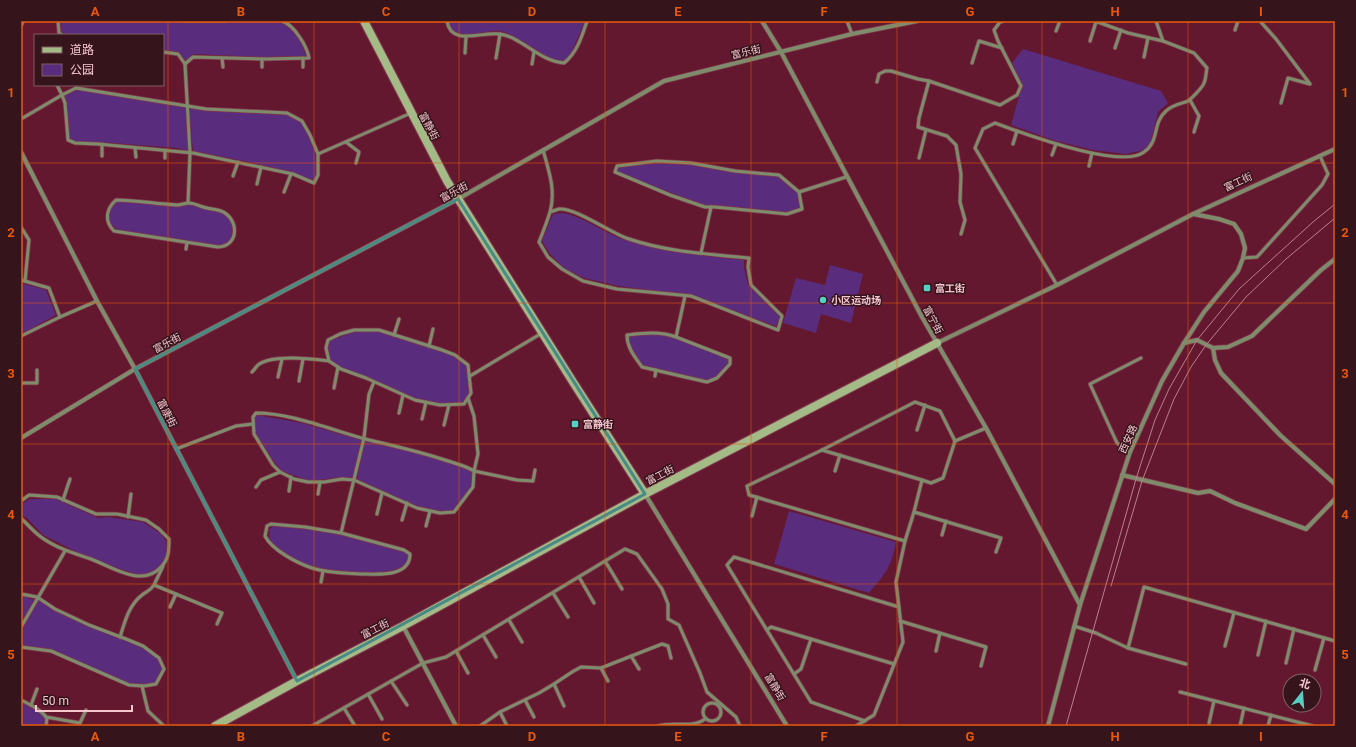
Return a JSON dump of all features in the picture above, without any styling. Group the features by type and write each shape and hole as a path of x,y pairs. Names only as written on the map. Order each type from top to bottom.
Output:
{"street":[{"name":"富静街","path":"364,21 411,113 458,199 645,494 787,726"},
{"name":"富宁街","path":"762,21 781,52 846,176 937,343 986,428 1080,605"},
{"name":"富乐街","path":"21,438 135,369 458,199 664,81 852,34 917,21"},
{"name":"富工街","path":"215,726 297,681 403,626 645,494 937,343 1057,285 1193,214 1335,148"},
{"name":"富康街","path":"21,152 97,301 135,369 297,681"},
{"path":"1193,214 1219,219 1234,224 1241,234 1245,248 1244,258"},
{"name":"西安路","path":"1048,726 1080,605 1130,452 1162,381 1184,343 1204,312 1238,271 1244,258"},
{"path":"1184,343 1197,340 1213,348 1228,347 1252,336 1321,270 1335,259"},
{"path":"1213,348 1215,360 1221,373 1280,435 1335,484"},
{"path":"1122,475 1198,493 1210,491 1236,503 1306,529 1335,499"},
{"path":"403,626 456,726"}],"lane":[{"path":"58,21 60,34"},
{"path":"184,21 225,21"},
{"path":"185,64 193,57 262,59 309,58 307,50 287,23 282,21"},
{"path":"447,21 448,27 454,34 466,37 482,34 500,34 509,36 553,62 564,64 571,58 587,21"},
{"path":"847,21 852,34"},
{"path":"877,82 879,74 885,71 891,71 918,80 930,81 1000,105 1018,95 1022,86 994,30 1000,22 1003,21"},
{"path":"1056,31 1060,21"},
{"path":"1057,285 975,148 983,129 995,123 1056,144 1092,153 1123,158 1143,154 1152,146 1160,116 1170,107 1190,100 1204,83 1207,68 1194,53 1163,41 1148,38 1095,21 1090,41"},
{"path":"1156,21 1163,41"},
{"path":"1235,30 1238,21"},
{"path":"1260,21 1276,39 1310,84 1288,78 1281,103"},
{"path":"1115,48 1121,30"},
{"path":"496,58 500,34"},
{"path":"465,53 466,37"},
{"path":"1144,57 1148,38"},
{"path":"972,63 979,41 1002,48"},
{"path":"164,52 178,54 185,64 190,153 188,203"},
{"path":"532,64 534,52"},
{"path":"222,58 223,67"},
{"path":"303,58 303,67"},
{"path":"262,59 262,67"},
{"path":"930,81 919,118 918,127 947,136 956,145 961,174 960,202 965,220 961,234"},
{"path":"21,119 62,95 76,88 206,109 287,113 302,121 310,135 318,154 318,175 314,183 290,174 261,166 190,153 102,144 75,143 68,140 65,103 62,95 58,86"},
{"path":"1190,100 1199,116 1194,132"},
{"path":"318,154 411,113"},
{"path":"919,158 926,130"},
{"path":"1014,144 1017,131"},
{"path":"346,142 359,152 356,163"},
{"path":"102,144 102,156"},
{"path":"1052,155 1056,144"},
{"path":"135,148 136,157"},
{"path":"165,150 165,158"},
{"path":"543,150 552,185 553,196 550,212 539,242 548,257 562,269 589,283 617,288 691,296 778,330 782,316 751,285 748,266 749,258 655,246 628,239 577,214 559,209 550,212"},
{"path":"1088,166 1092,153"},
{"path":"1244,258 1257,257 1322,185 1328,174 1320,156"},
{"path":"657,161 691,163 735,171 779,175 799,192 802,209 788,214 711,207 705,207 670,195 615,172 618,166 657,161"},
{"path":"233,176 238,162"},
{"path":"257,184 261,166"},
{"path":"284,192 290,174"},
{"path":"799,192 846,176"},
{"path":"116,200 178,205 188,203 220,211 227,214 231,219 234,232 232,242 224,247 141,236 120,232 114,230 110,226 107,220 108,212 110,206 116,200"},
{"path":"701,253 711,207"},
{"path":"21,227 29,240 23,280 49,288 60,317"},
{"path":"140,240 141,236"},
{"path":"186,249 187,243"},
{"path":"676,338 685,296"},
{"path":"21,336 97,301"},
{"path":"394,335 399,319"},
{"path":"429,346 433,329"},
{"path":"252,372 258,365 270,360 303,359 329,361 338,367 415,400 440,405 464,404 471,393 468,364 455,355 380,330 354,330 340,334 328,340 326,348 329,361"},
{"path":"649,332 669,335 676,338 730,358 730,364 717,378 707,382 642,367 627,343 627,335 649,332"},
{"path":"470,376 542,333"},
{"path":"1130,452 1117,443 1090,384 1141,358"},
{"path":"278,377 282,359"},
{"path":"299,381 303,359"},
{"path":"334,388 338,367"},
{"path":"21,383 37,382 37,370"},
{"path":"655,376 656,370"},
{"path":"693,383 694,379"},
{"path":"341,533 364,438 369,394 374,382"},
{"path":"399,413 403,395"},
{"path":"468,398 474,416 478,454 474,471 473,487 454,512 440,514 430,511 406,503 354,480 342,479 308,482 290,477 280,472 273,465 254,434 253,417 256,413 261,413 303,421 436,456 468,467 474,471 517,480 533,481 535,470"},
{"path":"422,419 426,402"},
{"path":"822,450 931,483 943,478 955,441 940,411 915,402 822,450 747,486 749,495 905,541"},
{"path":"444,425 449,405"},
{"path":"917,430 925,405"},
{"path":"176,449 236,426 254,424"},
{"path":"955,441 986,428"},
{"path":"835,470 840,455"},
{"path":"256,487 261,480 280,472"},
{"path":"289,491 290,477"},
{"path":"63,500 70,479"},
{"path":"856,726 874,715 903,642 896,582 905,541 922,480"},
{"path":"318,494 320,482"},
{"path":"376,514 382,493"},
{"path":"128,517 131,494"},
{"path":"21,501 29,495 57,497 96,514 117,514 146,520 159,529 169,539 170,552 165,563 149,592 142,594 128,612 120,637"},
{"path":"752,516 757,497"},
{"path":"402,520 406,503"},
{"path":"426,526 430,511"},
{"path":"914,512 1001,538 996,552"},
{"path":"21,518 40,537 65,551 124,573 137,576 149,576 157,572 165,563"},
{"path":"942,535 946,521"},
{"path":"271,524 341,533 404,550 410,554 410,560 407,566 400,570 386,574 338,573 323,571 300,563 268,543 265,536 267,526 271,524"},
{"path":"312,726 423,663 446,657 625,549 637,554 662,589 668,604 668,619 679,625 707,692 736,717 740,726"},
{"path":"21,627 65,551"},
{"path":"865,721 811,702 726,565 734,557 899,607"},
{"path":"605,561 622,589"},
{"path":"321,582 323,571"},
{"path":"580,577 594,603"},
{"path":"154,585 222,613 217,624"},
{"path":"1128,648 1144,587 1335,641"},
{"path":"553,593 568,617"},
{"path":"21,594 37,597 55,609 89,625 143,646 159,658 164,669 156,684 142,686 129,685 51,651 21,647"},
{"path":"170,607 176,594"},
{"path":"1225,646 1234,613"},
{"path":"509,620 522,642"},
{"path":"900,621 986,647 981,666"},
{"path":"1258,655 1266,622"},
{"path":"1074,626 1128,648 1186,664"},
{"path":"767,630 771,627 894,664"},
{"path":"1286,663 1294,629"},
{"path":"936,651 940,633"},
{"path":"483,635 496,657"},
{"path":"1315,670 1324,638"},
{"path":"794,674 801,669 811,639"},
{"path":"480,726 500,712 525,700 581,668 601,668 662,644 668,646 671,658"},
{"path":"456,651 468,673"},
{"path":"631,656 639,670"},
{"path":"601,668 608,681"},
{"path":"391,681 407,706"},
{"path":"554,684 564,706"},
{"path":"142,686 148,711 164,726"},
{"path":"31,705 37,689"},
{"path":"1180,692 1271,715 1297,724 1313,726"},
{"path":"368,694 382,719"},
{"path":"21,700 31,705 46,717 80,723 86,710"},
{"path":"525,700 534,717"},
{"path":"1209,723 1214,701"},
{"path":"708,704 713,704 720,708 721,714 718,719 714,721 709,721 706,719 703,713 704,707 708,704"},
{"path":"344,708 355,726"},
{"path":"1240,726 1244,708"},
{"path":"500,712 507,726"},
{"path":"1268,726 1271,715"},
{"path":"46,717 46,726"},
{"path":"658,726 695,724 706,719"},
{"path":"714,721 715,726"}],"highlighted area":[{"path":"458,199 645,494 297,681 135,369"}],"green space":[{"path":"60,21 175,21 188,23 277,21 287,26 291,30 302,45 306,56 262,57 193,54 186,61 179,52 164,50 164,34 66,34 61,32"},
{"path":"449,21 585,21 570,56 563,62 555,61 500,31 470,34 456,32 451,28"},
{"path":"1023,49 1161,91 1168,103 1158,112 1150,144 1141,151 1125,154 1093,150 1056,141 1011,125 1023,86 1012,63"},
{"path":"77,90 185,107 188,151 177,148 99,142 77,142 69,139 67,103 64,96"},
{"path":"189,108 206,111 288,115 301,122 308,135 316,156 316,175 313,180 269,167 193,151"},
{"path":"657,163 691,164 736,173 777,176 798,192 800,208 788,212 716,205 706,206 616,172 618,167"},
{"path":"116,202 177,206 190,204 204,209 220,212 226,215 230,220 233,231 232,237 225,245 218,246 121,231 112,225 109,218 110,210"},
{"path":"563,213 580,218 620,238 642,245 686,253 744,260 748,285 780,317 776,326 690,295 618,286 584,278 564,268 550,254 542,241 553,214"},
{"name":"小区运动场","path":"830,265 863,274 851,323 821,314 816,333 783,323 796,278 825,285"},
{"path":"21,283 46,290 56,315 23,333 21,333"},
{"path":"355,331 379,332 455,356 466,366 469,392 462,403 439,404 415,399 366,377 339,367 330,361 327,348 330,341"},
{"path":"649,333 668,335 712,351 729,359 729,364 717,377 707,381 643,365 631,348 629,337"},
{"path":"257,415 302,423 361,440 353,478 343,477 309,481 282,471 256,434 254,417"},
{"path":"365,440 434,457 473,471 472,487 453,511 428,509 404,501 357,479"},
{"path":"30,499 56,499 98,518 108,517 143,522 161,534 166,541 167,552 163,562 157,569 149,574 137,574 80,554 43,535 27,518 21,515 21,504"},
{"path":"789,511 896,542 887,570 869,593 774,564"},
{"path":"273,526 317,530 338,534 403,551 409,554 409,560 400,568 390,571 362,573 333,571 313,567 285,553 270,543 269,530"},
{"path":"21,595 34,600 21,624"},
{"path":"37,599 69,617 141,647 158,659 163,669 155,683 144,685 129,684 52,651 21,645 21,629"},
{"path":"21,702 42,714 45,719 45,726 21,726"}],"tram line":[{"path":"1066,726 1136,479 1155,420 1169,389 1197,340 1239,289 1335,204"},
{"path":"1111,586 1142,481 1174,399 1191,367 1206,345 1246,297 1286,259 1335,218"}],"place":[{"name":"富工街","path":"927,288"},
{"name":"小区运动场","path":"823,300"},
{"name":"富静街","path":"575,424"}]}
